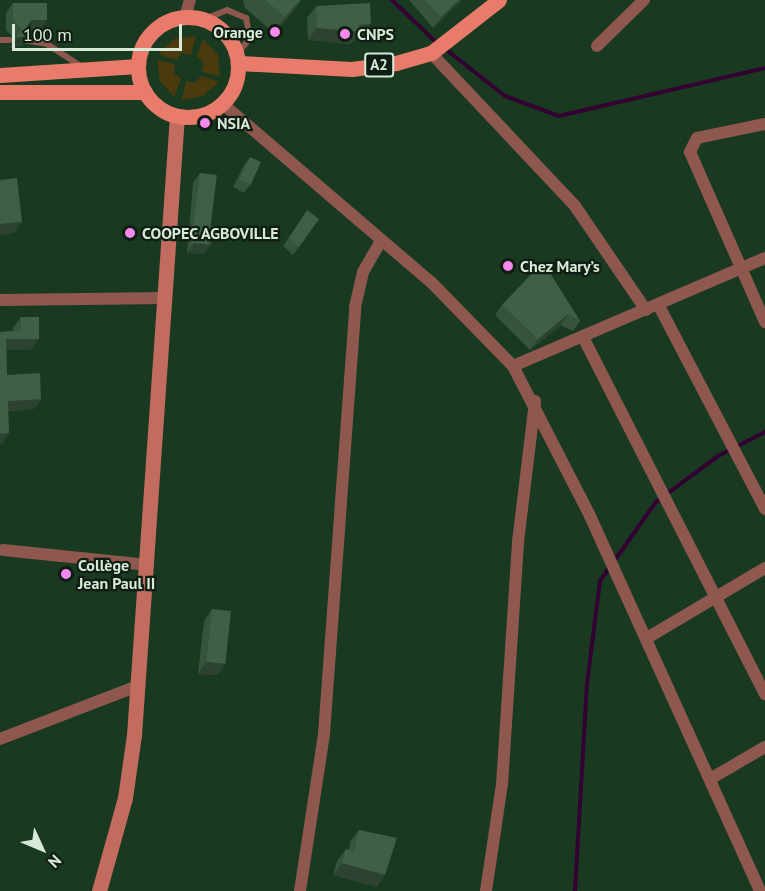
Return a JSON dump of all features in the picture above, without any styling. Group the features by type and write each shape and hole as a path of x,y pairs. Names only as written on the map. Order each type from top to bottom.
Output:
{"main road":[{"name":"A2","path":"238,59 352,69 431,53 499,0"},
{"path":"0,92 145,92 177,116 201,116 223,104 235,86 238,59 222,29 205,20 185,17 152,33 138,66 145,92"},
{"path":"0,75 138,66"},
{"path":"99,891 125,798 137,686 148,565 177,116"}],"street":[{"path":"185,17 190,0"},
{"path":"597,46 637,2"},
{"path":"431,53 575,206 652,308 765,509"},
{"path":"223,104 431,282 513,366 535,401 647,638 760,891"},
{"path":"765,124 691,143 690,152 740,270 765,322"},
{"path":"300,891 324,734 355,307 363,272 381,241"},
{"path":"513,366 765,258"},
{"path":"0,300 166,298"},
{"path":"583,337 765,694"},
{"path":"486,891 502,784 520,519 535,401"},
{"path":"3,550 148,565"},
{"path":"647,638 765,568"},
{"path":"0,739 137,686"},
{"path":"710,779 765,747"}],"lane":[{"path":"205,20 227,10 246,18 250,38 238,59"},
{"path":"0,40 10,40"},
{"path":"24,40 47,44 87,71"}],"shaded area":[{"path":"196,36 191,55 182,53 176,60 158,54 174,39"},
{"path":"203,39 218,55 220,76 202,72 204,63 197,56"},
{"path":"157,60 175,64 174,73 181,79 174,97 160,81"},
{"path":"201,76 219,82 203,96 182,100 186,81 195,83"}],"building":[{"path":"265,0 300,0 285,17"},
{"path":"425,0 459,0 441,17"},
{"path":"13,3 47,3 47,20 31,20 26,27 30,35 16,38 22,29 13,20"},
{"path":"370,3 371,24 359,25 359,32 317,28 316,6"},
{"path":"250,157 261,162 251,185 240,180"},
{"path":"200,173 217,175 208,245 191,242"},
{"path":"17,178 22,222 0,224 0,180"},
{"path":"307,210 319,219 299,247 289,238"},
{"path":"543,262 580,321 568,314 538,339 502,305"},
{"path":"21,317 39,317 39,339 6,339 7,375 40,373 41,399 8,401 9,433 0,434 0,332 21,331"},
{"path":"212,609 231,611 225,664 206,662"},
{"path":"359,830 397,838 385,875 342,863 346,849 354,852"}],"waterway":[{"path":"392,0 437,43"},
{"path":"443,47 505,96 559,116 765,68"},
{"path":"575,891 587,684 600,581 656,502 718,456 765,432"}],"place":[{"name":"Orange","path":"275,32"},
{"name":"CNPS","path":"345,34"},
{"name":"NSIA","path":"205,123"},
{"name":"COOPEC AGBOVILLE","path":"130,233"},
{"name":"Chez Mary’s","path":"508,266"},
{"name":"Collège Jean Paul II","path":"66,574"}]}
